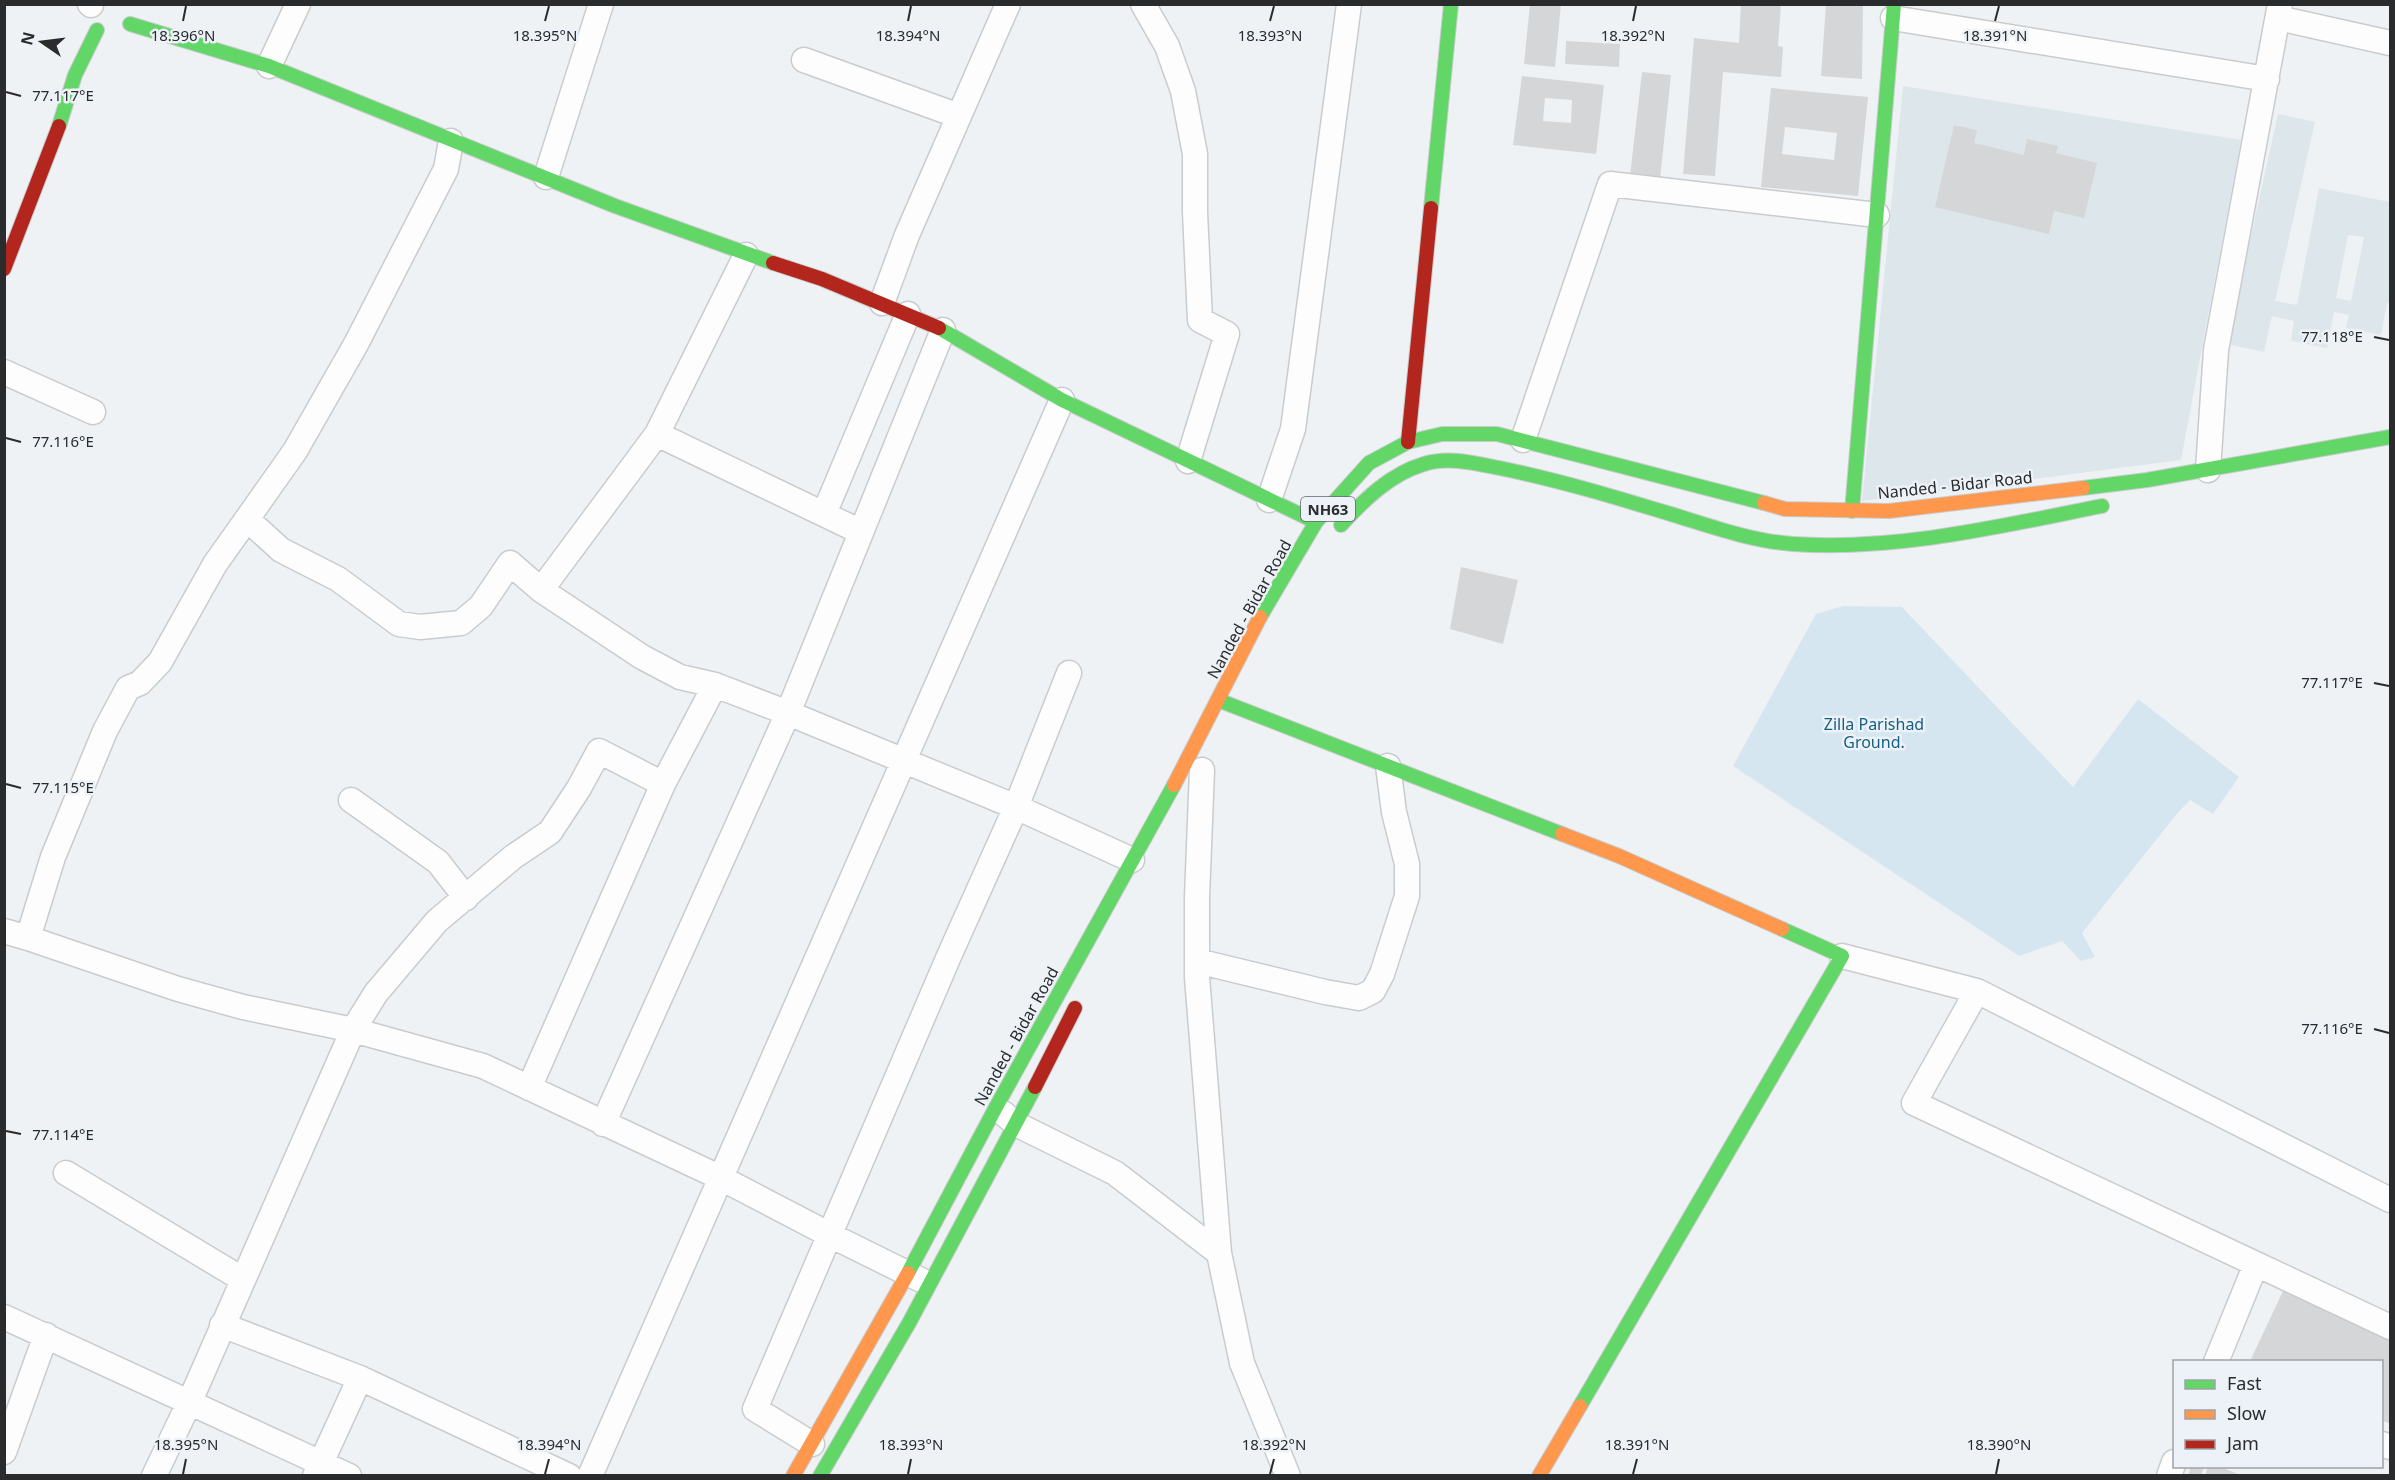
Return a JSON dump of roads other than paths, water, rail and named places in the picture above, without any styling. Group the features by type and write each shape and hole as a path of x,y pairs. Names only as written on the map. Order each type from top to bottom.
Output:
{"main road":[{"path":"1408,442 1451,4"},
{"path":"91,5 89,17 97,30 115,35 131,17 269,66 615,206 746,255 822,279 882,303 943,330 1062,400 1316,522"},
{"path":"1852,511 1894,11"},
{"path":"4,269 56,135 75,75 97,30"},
{"name":"Nanded - Bidar Road","path":"793,1476 908,1273 996,1107 1187,762 1268,602 1316,522 1369,463 1408,442 1442,434 1497,434 1785,509 1901,510 2147,480 2391,437"},
{"name":"NH63","path":"1329,538 1359,504 1392,478 1425,463 1464,461 1570,483 1738,535 1792,544 1861,545 1904,542 2115,504"},
{"path":"1218,700 1619,856 1842,956 1539,1476"},
{"path":"1186,800 1205,765"},
{"path":"820,1476 930,1285 1082,995"}],"street":[{"path":"269,66 298,4"},
{"path":"546,177 602,4"},
{"path":"882,303 907,235 1008,4"},
{"path":"1143,4 1167,46 1183,91 1195,154 1200,320 1227,334 1188,461"},
{"path":"1269,500 1293,429 1349,4"},
{"path":"1894,11 2266,79"},
{"path":"2208,470 2216,350 2279,11 2391,43"},
{"path":"804,60 959,116"},
{"path":"28,938 53,857 105,731 129,688 140,683 160,662 215,564 295,451 356,344 446,169 451,141"},
{"path":"1523,440 1610,184 1877,215"},
{"path":"541,590 657,434 746,255"},
{"path":"824,514 908,314"},
{"path":"603,1124 788,713 943,330"},
{"path":"4,372 93,411"},
{"path":"590,1476 719,1177 841,903 901,759 1062,400"},
{"path":"657,434 861,532"},
{"path":"248,519 281,550 338,579 399,624 420,627 461,622 481,606 510,563 541,590 642,657 680,676 715,685 788,713 1016,807 1132,860"},
{"path":"812,1444 755,1409 944,966 1016,807 1069,673"},
{"path":"529,1088 663,784 715,685"},
{"path":"154,1476 190,1401 353,1030 376,993 437,921 513,857 550,832 579,788 598,751 663,784"},
{"path":"1205,765 1198,864 1197,961 1219,1253 1242,1363 1288,1476"},
{"path":"1197,961 1359,998 1373,991 1382,974 1407,896 1407,864 1394,812 1388,766"},
{"path":"351,800 438,862 466,898"},
{"path":"4,931 178,990 243,1007 353,1030 483,1066 719,1177 930,1285"},
{"path":"1842,956 1977,991 2387,1191"},
{"path":"1977,991 1914,1103 2391,1327"},
{"path":"996,1107 1016,1124 1115,1173 1219,1253"},
{"path":"66,1173 243,1279"},
{"path":"2217,1360 2256,1264"},
{"path":"4,1317 190,1401 318,1469 349,1476"},
{"path":"222,1325 360,1378 570,1476"},
{"path":"4,1452 46,1335"},
{"path":"318,1469 360,1378"}],"park label":[{"name":"Zilla Parishad Ground.","path":"1874,733"}]}
